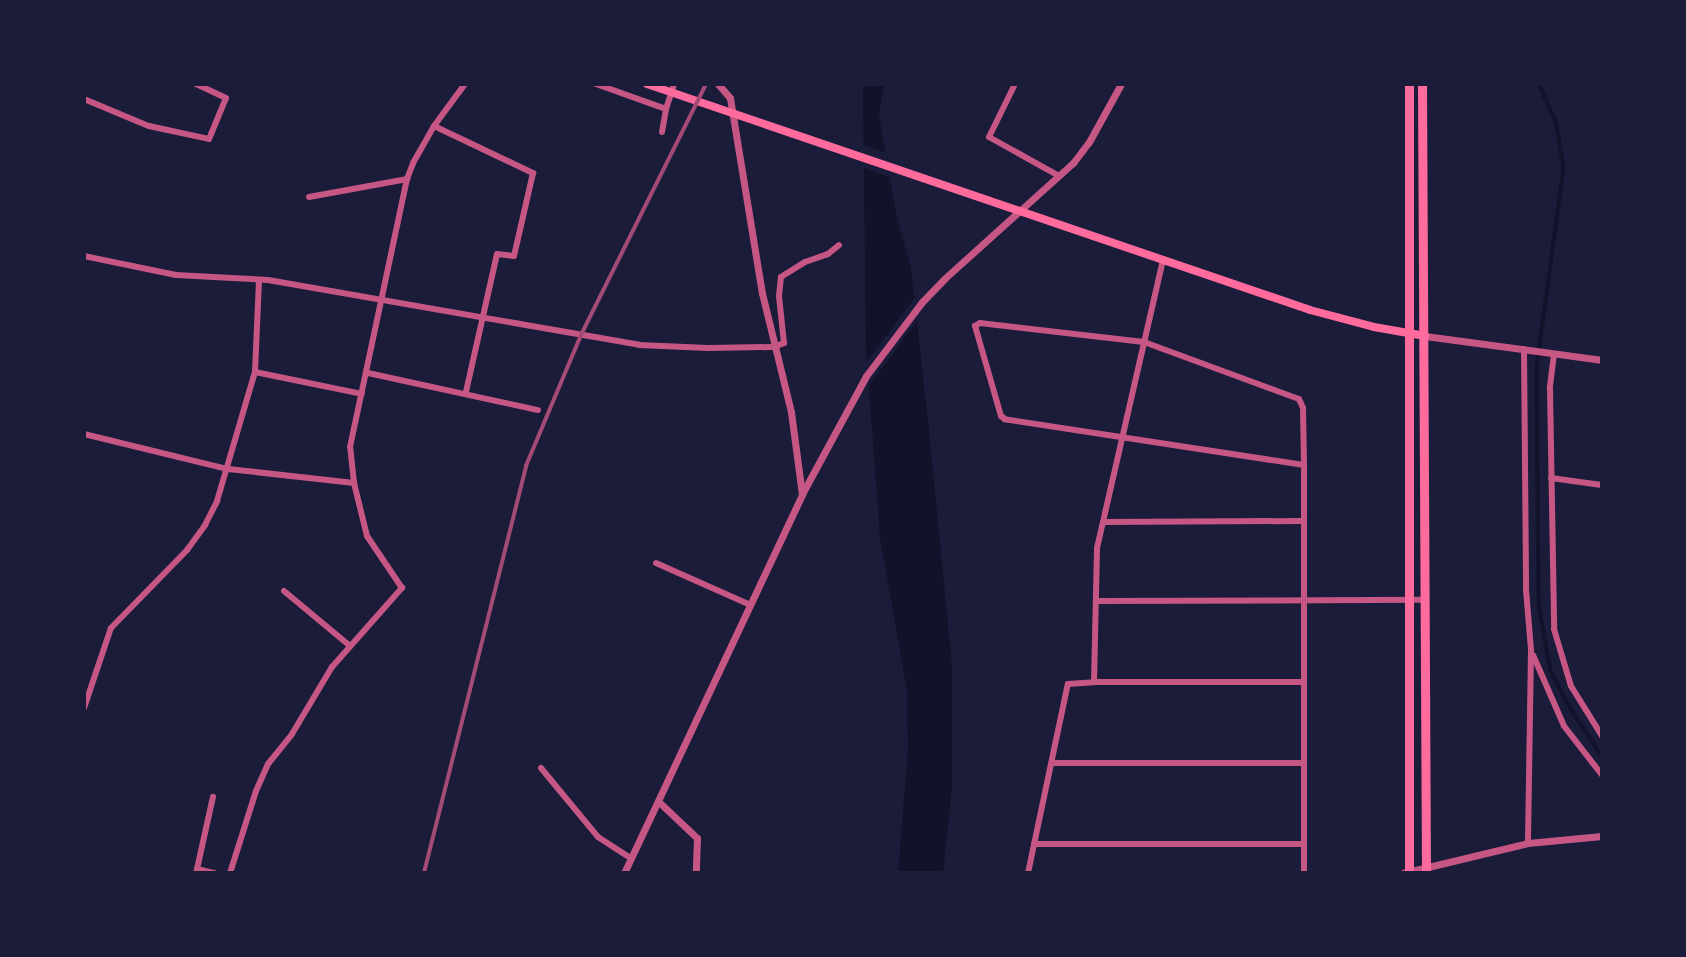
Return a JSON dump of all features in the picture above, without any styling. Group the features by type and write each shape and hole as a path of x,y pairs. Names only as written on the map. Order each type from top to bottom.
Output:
{"main road":[{"path":"647,84 1310,310 1407,334 1424,335"},
{"path":"1407,873 1410,600 1407,334 1409,84"},
{"path":"1422,84 1426,870"}],"street":[{"path":"84,99 149,127 209,139 226,98 196,84"},
{"path":"241,873 231,872 262,774 350,646 402,588 367,536 354,483 350,447 368,373 380,299 407,179 413,163 435,126 465,84"},
{"path":"596,84 667,109"},
{"path":"662,132 674,84"},
{"path":"718,84 730,98 756,260 791,412 802,494"},
{"path":"1015,84 989,137 1059,176"},
{"path":"624,873 802,494 851,401 888,345 944,279 1059,176 1089,142 1121,84"},
{"path":"435,126 533,173 514,256 497,254 466,392"},
{"path":"309,197 407,179"},
{"path":"84,256 176,275 259,279 639,345 774,347 784,343 779,296 781,277 805,262 828,254 839,245"},
{"path":"1094,682 1097,548 1163,259"},
{"path":"84,708 111,628 187,550 205,525 228,469 255,372 259,279"},
{"path":"1304,465 1123,438 1001,416 975,326 980,323 1144,342 1300,399 1303,408 1304,465 1304,873"},
{"path":"1424,335 1602,360"},
{"path":"1527,350 1526,590 1531,650 1528,843"},
{"path":"1551,353 1554,629 1567,676 1587,715 1602,736"},
{"path":"255,372 362,394"},
{"path":"368,373 466,392 538,410"},
{"path":"84,434 228,469 354,483"},
{"path":"1551,478 1602,485"},
{"path":"1104,522 1304,521"},
{"path":"656,563 751,605"},
{"path":"284,592 350,646"},
{"path":"1097,601 1423,600"},
{"path":"1531,650 1564,726 1602,775"},
{"path":"1028,873 1068,684 1304,682"},
{"path":"1052,763 1304,764"},
{"path":"541,768 598,837 632,859"},
{"path":"214,797 196,871 215,873"},
{"path":"659,802 680,818 697,838 696,873"},
{"path":"1407,873 1528,843 1602,836"},
{"path":"1034,844 1304,844"}],"shaded area":[{"path":"863,84 884,84 879,115 896,213 911,269 928,421 952,666 952,787 943,873 898,873 908,750 907,690 880,538 866,348"}],"pier":[{"path":"859,144 890,154 895,179 860,167"},
{"path":"917,294 920,317 865,391 864,366"}],"waterway":[{"path":"1539,84 1556,121 1564,168 1537,367 1539,605 1551,671 1566,701 1602,756"}],"railway":[{"path":"424,873 526,466 581,335 706,84"}]}
